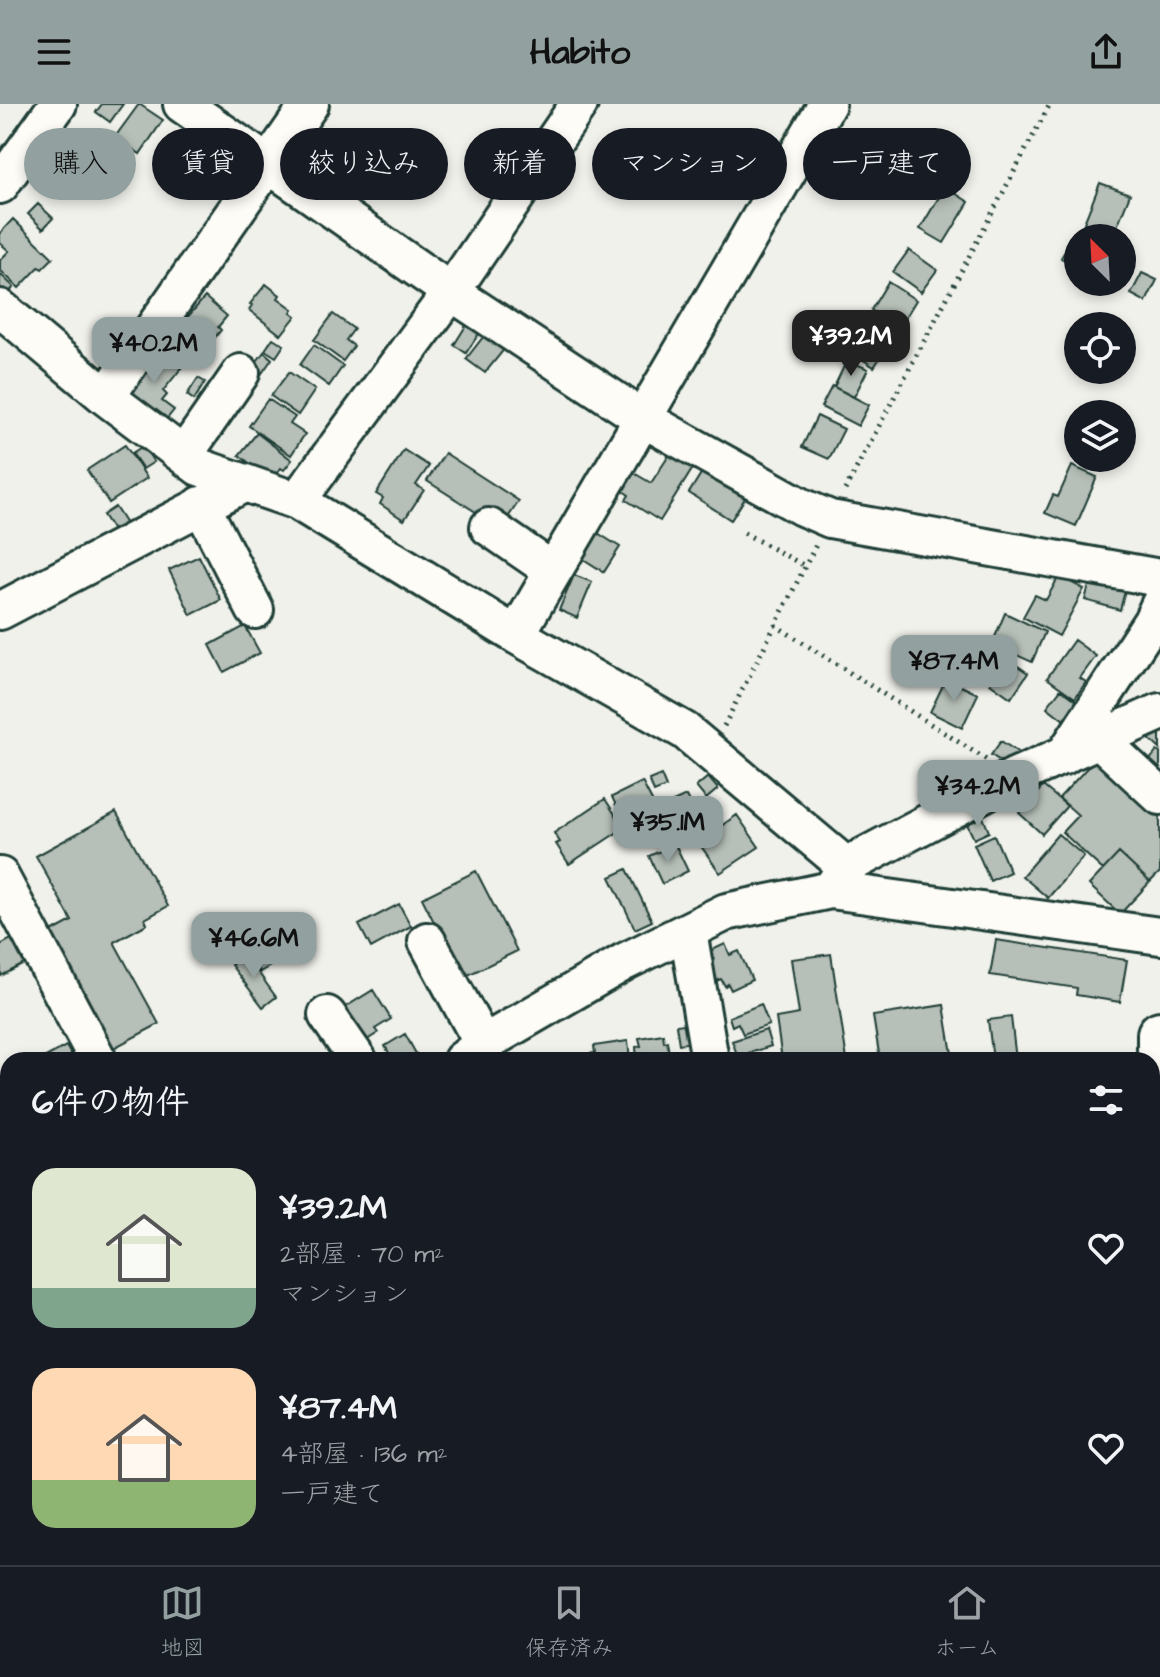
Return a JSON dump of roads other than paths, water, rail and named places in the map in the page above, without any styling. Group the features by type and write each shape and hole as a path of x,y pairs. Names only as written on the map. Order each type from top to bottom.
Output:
{"main road":[{"path":"1160,1034 1160,1059"}],"street":[{"path":"0,185 58,104"},
{"path":"182,104 451,292 642,418 802,507 830,519 1160,578"},
{"path":"106,397 310,104"},
{"path":"297,501 451,292 579,104"},
{"path":"516,635 827,104"},
{"path":"0,308 106,397 199,467 297,501 516,635 685,731 711,751 839,878 1160,936"},
{"path":"184,455 241,373"},
{"path":"0,611 245,483"},
{"path":"201,505 255,610"},
{"path":"489,527 553,571"},
{"path":"1064,756 1151,645 1160,604"},
{"path":"427,941 472,1052 624,962 726,912 839,878 1014,777 1160,712"},
{"path":"1100,740 1160,796"},
{"path":"0,876 94,1052"},
{"path":"688,931 709,1052"},
{"path":"327,1015 352,1052"}]}
